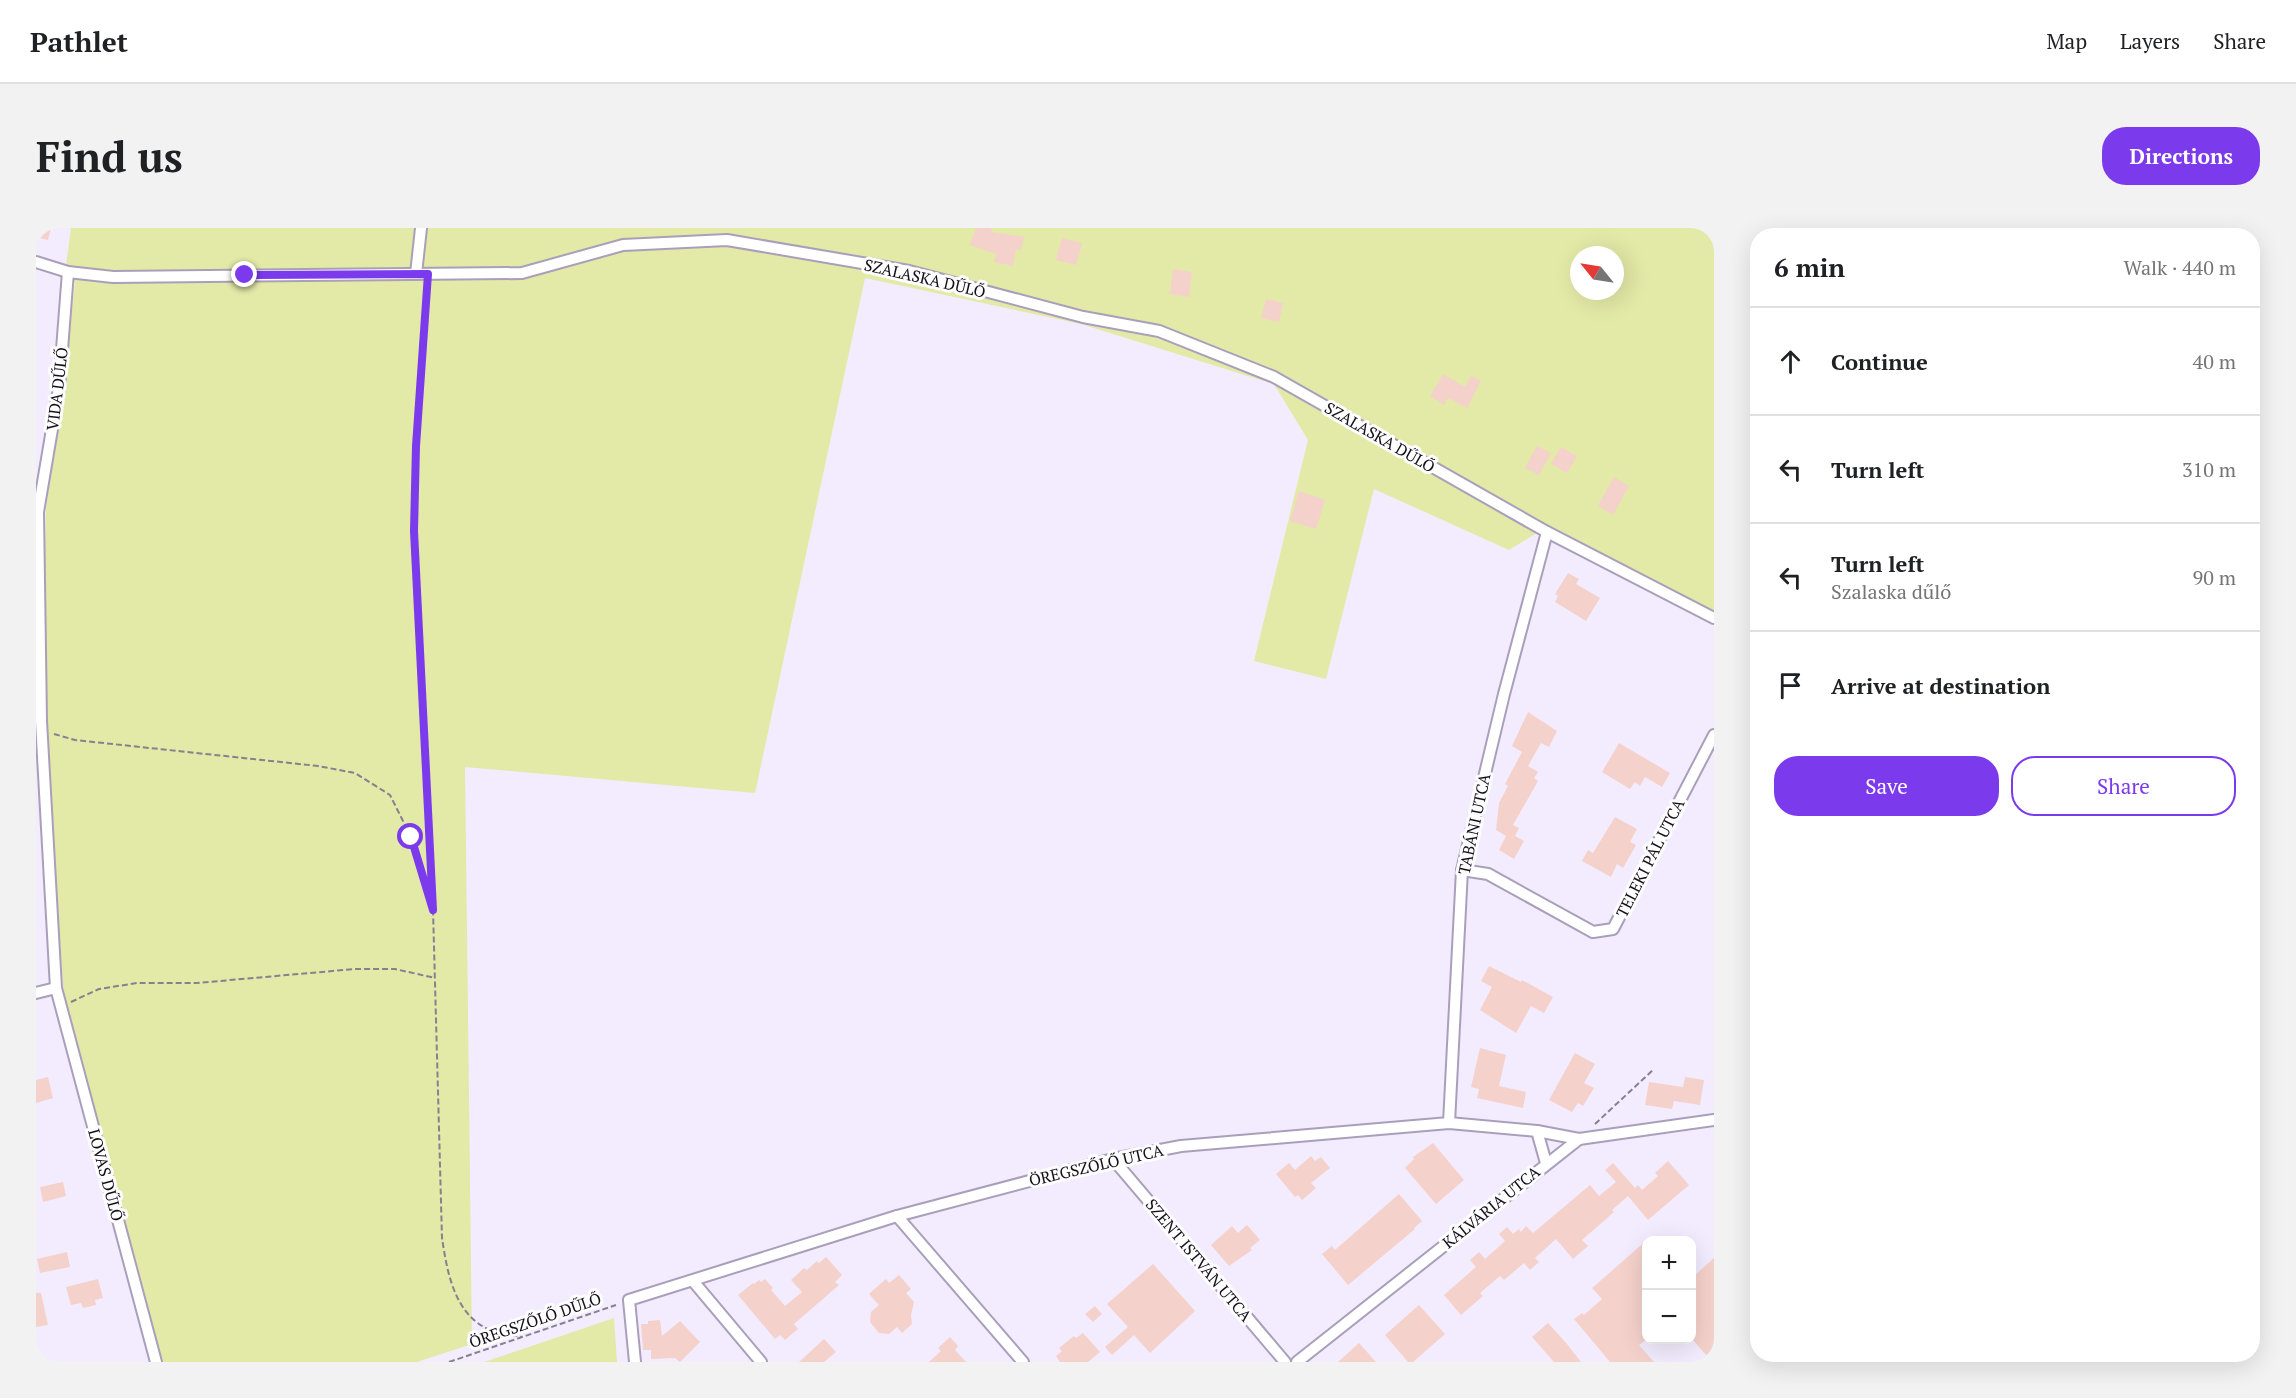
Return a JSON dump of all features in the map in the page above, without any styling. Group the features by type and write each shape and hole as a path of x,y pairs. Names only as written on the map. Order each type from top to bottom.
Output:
{"street":[{"path":"416,274 421,228"},
{"name":"SZALASKA DŰLŐ","path":"36,262 68,272 113,277 522,273 623,245 727,240 909,271 1083,317 1159,331 1274,377 1547,532 1714,618"},
{"name":"VIDA DŰLŐ","path":"56,988 41,721 38,512 59,388 68,272"},
{"name":"TABÁNI UTCA","path":"1449,1123 1462,870 1504,694 1547,532"},
{"name":"TELEKI PÁL UTCA","path":"1462,870 1488,874 1593,932 1613,929 1714,735"},
{"path":"36,993 56,988"},
{"name":"LOVAS DŰLŐ","path":"56,988 156,1362"},
{"name":"KÁLVÁRIA UTCA","path":"1297,1362 1579,1139 1714,1119"},
{"name":"ÖREGSZŐLŐ UTCA","path":"629,1300 897,1216 1113,1159 1181,1146 1449,1123 1537,1131 1579,1139"},
{"path":"1537,1131 1546,1163"},
{"name":"SZENT ISTVÁN UTCA","path":"1113,1159 1285,1362"},
{"path":"897,1216 1023,1362"},
{"path":"693,1281 761,1362"},
{"path":"629,1300 635,1362"}],"path":[{"path":"428,274 416,446 414,531 433,910 442,1238 448,1277 468,1316 489,1329 522,1337"},
{"path":"41,721 55,735 75,740 318,766 355,773 390,795 411,837 433,910"},
{"path":"62,1010 76,999 99,989 137,983 197,983 355,969 396,969 435,978"},
{"path":"1595,1124 1653,1069"},
{"name":"ÖREGSZŐLŐ DŰLŐ","path":"449,1362 629,1300"}],"green space":[{"path":"71,228 1714,228 1714,624 1540,531 1509,550 1374,489 1326,679 1254,661 1308,440 1274,384 1081,324 865,278 755,793 465,767 472,1344 417,1362 157,1362 64,998 46,748 41,721 46,509 75,283 64,281"},
{"path":"614,1318 617,1362 484,1362"}],"building":[{"path":"36,228 51,228 48,240 36,237"},
{"path":"976,228 992,228 991,232 1024,237 1021,250 1016,249 1013,266 994,262 996,254 970,245"},
{"path":"1062,238 1082,243 1076,265 1056,260"},
{"path":"1173,269 1192,272 1189,297 1170,294"},
{"path":"1266,299 1283,303 1279,322 1261,318"},
{"path":"1443,374 1465,387 1471,376 1481,381 1467,408 1448,398 1444,405 1430,396"},
{"path":"1537,446 1551,453 1539,475 1525,468"},
{"path":"1561,447 1577,456 1567,473 1551,464"},
{"path":"1614,477 1629,486 1613,515 1598,506"},
{"path":"1299,491 1325,500 1316,529 1290,521"},
{"path":"1568,573 1579,579 1576,584 1600,598 1586,621 1555,602 1558,596 1555,594"},
{"path":"1528,712 1557,731 1549,747 1541,743 1528,766 1538,772 1534,778 1538,781 1513,825 1519,828 1515,836 1524,841 1514,859 1499,850 1506,836 1496,830 1499,803 1508,786 1505,784 1522,752 1512,746"},
{"path":"1619,743 1670,773 1662,787 1645,777 1640,786 1635,782 1630,789 1602,772"},
{"path":"1615,817 1637,829 1630,842 1636,845 1623,868 1617,864 1611,877 1582,861 1588,850 1593,853"},
{"path":"1489,966 1553,997 1544,1013 1531,1006 1516,1033 1480,1010 1492,987 1481,981"},
{"path":"1480,1048 1506,1055 1499,1086 1526,1092 1523,1108 1477,1098 1479,1089 1471,1087"},
{"path":"1575,1053 1595,1064 1584,1083 1594,1088 1583,1106 1578,1103 1572,1112 1549,1100"},
{"path":"48,1077 53,1098 36,1103 36,1080"},
{"path":"1685,1077 1704,1080 1700,1105 1674,1101 1672,1109 1645,1105 1649,1082 1683,1087"},
{"path":"1433,1143 1464,1180 1436,1204 1405,1168 1414,1159 1413,1157"},
{"path":"1311,1156 1315,1161 1321,1157 1330,1168 1311,1183 1316,1188 1302,1200 1298,1195 1295,1197 1276,1174 1289,1163 1295,1170"},
{"path":"1668,1161 1689,1185 1648,1220 1628,1196 1612,1210 1614,1212 1582,1240 1588,1246 1573,1259 1556,1239 1535,1258 1539,1262 1530,1270 1524,1263 1504,1280 1500,1276 1480,1293 1483,1296 1461,1315 1444,1295 1476,1267 1470,1260 1479,1252 1485,1259 1505,1241 1499,1234 1507,1227 1513,1234 1519,1229 1521,1232 1526,1226 1533,1233 1590,1185 1599,1196 1616,1182 1605,1170 1613,1163 1635,1188 1638,1185 1642,1190 1658,1176 1655,1173"},
{"path":"63,1182 66,1196 43,1202 40,1187"},
{"path":"1399,1194 1422,1221 1348,1285 1322,1254 1332,1246 1335,1250"},
{"path":"1247,1225 1260,1240 1250,1248 1252,1250 1229,1266 1211,1245 1232,1226 1238,1233"},
{"path":"1642,1244 1642,1343 1639,1345 1654,1362 1610,1362 1574,1319 1582,1313 1584,1315 1602,1299 1592,1288"},
{"path":"67,1252 70,1267 40,1273 37,1259"},
{"path":"826,1257 842,1275 835,1282 839,1285 794,1324 798,1329 785,1340 780,1335 775,1339 738,1295 753,1283 765,1279 785,1306 802,1292 791,1280 804,1268 807,1270"},
{"path":"1714,1258 1714,1352 1706,1355 1696,1344 1696,1274"},
{"path":"1153,1264 1195,1311 1150,1353 1134,1335 1112,1355 1105,1347 1128,1327 1107,1304"},
{"path":"899,1275 911,1289 906,1293 914,1302 911,1315 912,1324 902,1333 897,1327 889,1334 879,1333 870,1322 871,1312 879,1305 869,1294 886,1279 889,1283"},
{"path":"98,1279 103,1298 95,1300 96,1305 83,1308 81,1303 71,1305 66,1287"},
{"path":"36,1293 41,1293 48,1325 36,1327"},
{"path":"1419,1305 1445,1334 1413,1362 1408,1362 1385,1335"},
{"path":"1095,1306 1102,1314 1093,1322 1085,1314"},
{"path":"660,1320 662,1336 680,1321 700,1342 680,1362 675,1358 651,1359 651,1350 643,1350 641,1324"},
{"path":"1548,1323 1581,1362 1554,1362 1532,1337"},
{"path":"1083,1333 1100,1352 1088,1362 1060,1362 1056,1356 1062,1351 1059,1348 1074,1336 1076,1338"},
{"path":"950,1337 958,1346 955,1350 966,1362 929,1362 941,1351 938,1348"},
{"path":"824,1339 836,1352 824,1362 799,1362"},
{"path":"1359,1343 1376,1362 1338,1362"}],"route":[{"path":"245,275 428,274 416,446 414,531 433,910 411,837"}]}
